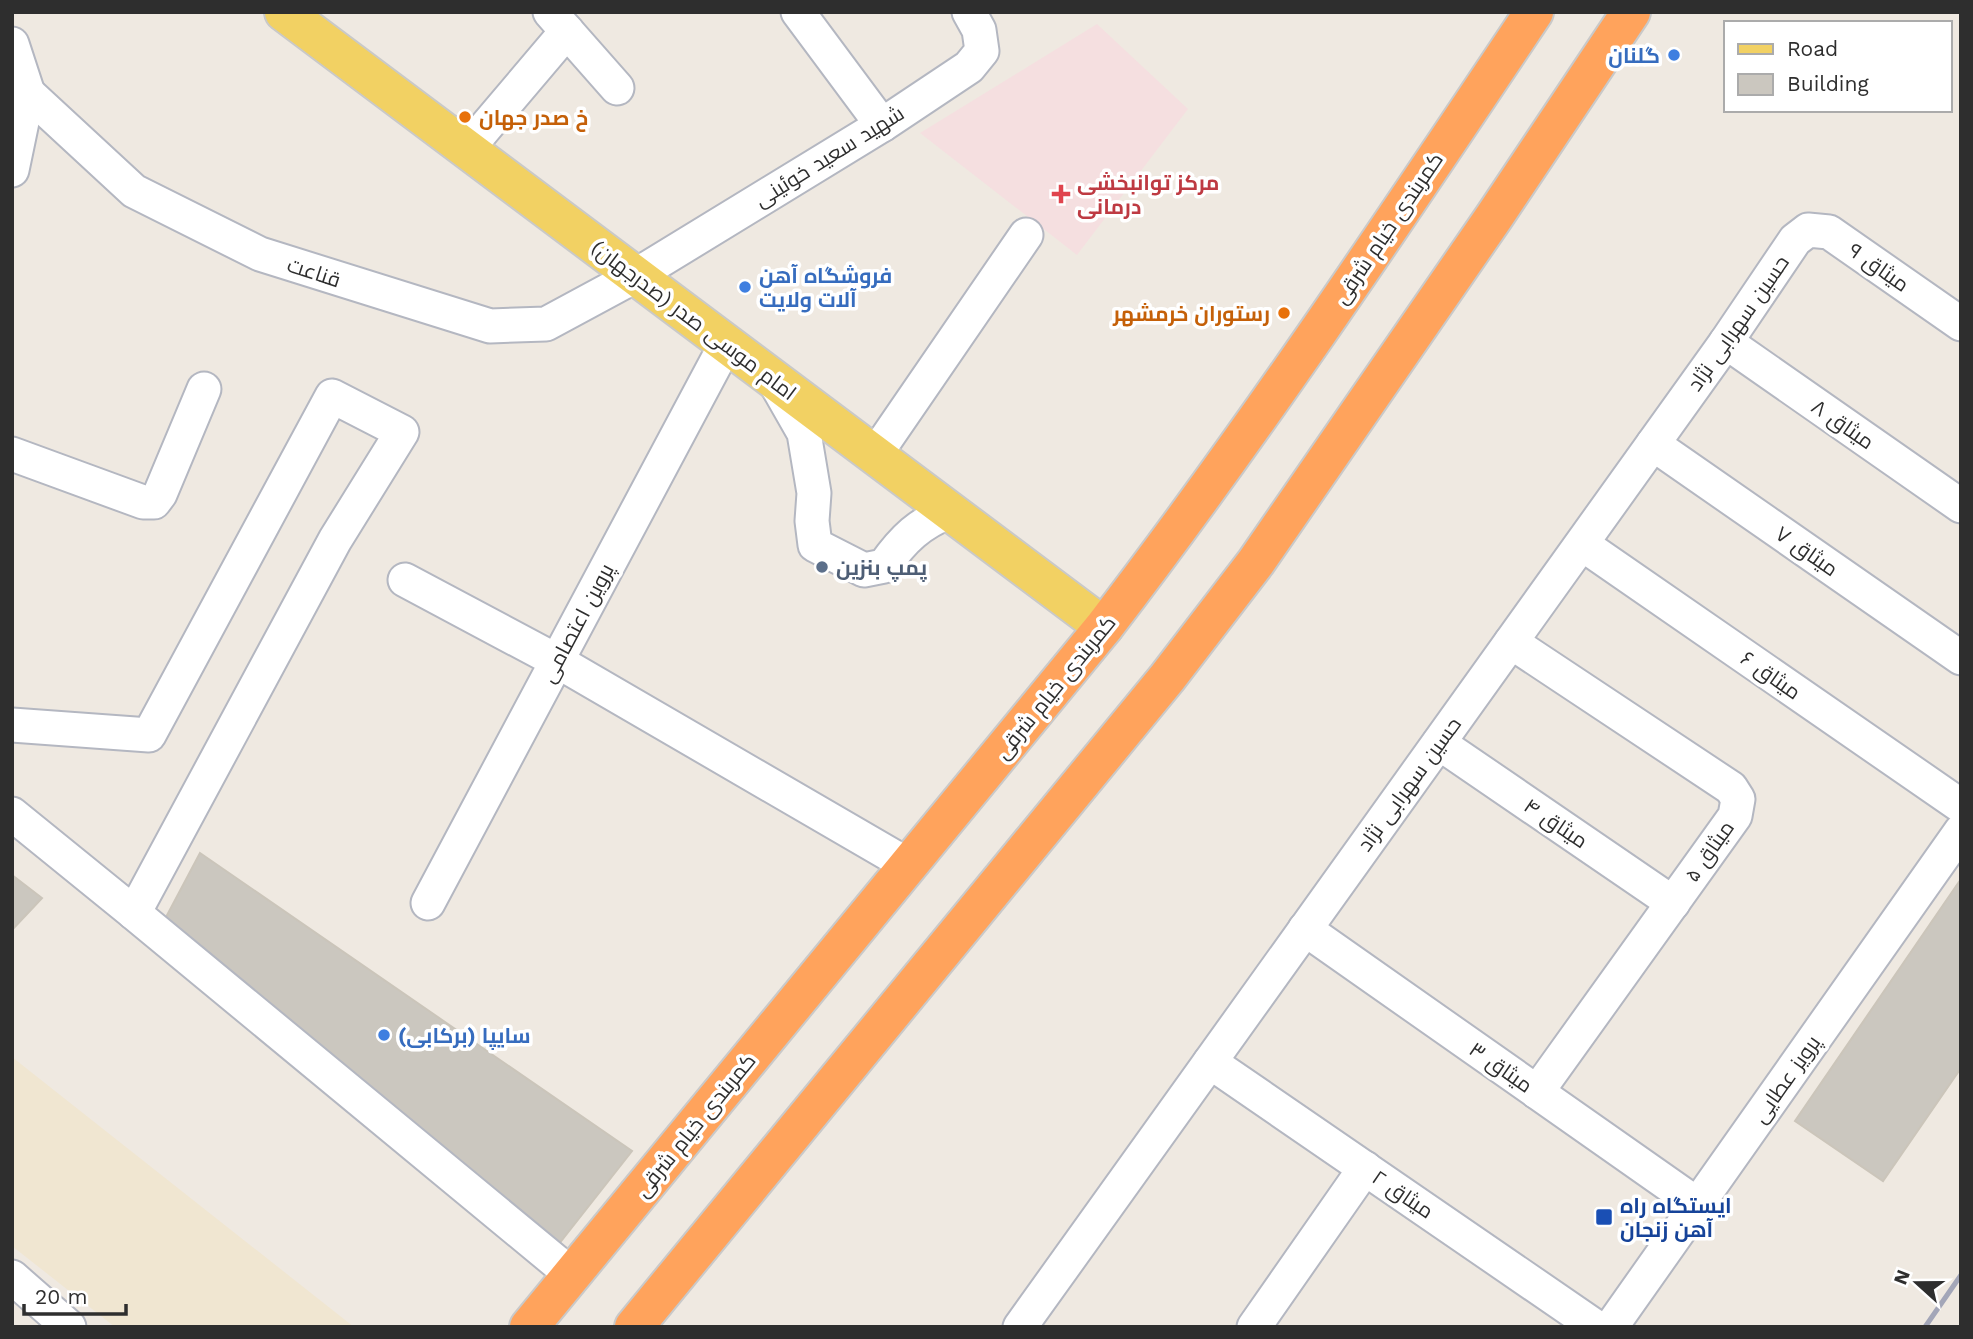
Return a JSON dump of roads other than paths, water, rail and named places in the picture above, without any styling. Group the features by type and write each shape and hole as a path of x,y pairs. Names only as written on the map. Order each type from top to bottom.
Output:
{"highway":[{"name":"کمربندی خیام شرقی","path":"529,1327 1104,627 1191,514 1534,12"},
{"path":"634,1327 1167,678 1256,562 1494,217 1631,12"}],"main road":[{"name":"(صدرجهان) امام موسی صدر","path":"284,12 1104,627"}],"street":[{"path":"798,12 882,125"},
{"name":"شهید سعید خوئینی","path":"635,276 882,125 969,67 982,51 979,30 969,12"},
{"path":"467,149 559,22 617,88"},
{"path":"12,44 28,93 12,170"},
{"name":"قناعت","path":"28,93 134,191 260,254 439,311 490,326 546,324 635,276"},
{"name":"میثاق ۹","path":"1795,240 1808,230 1829,232 1961,324"},
{"path":"875,455 1026,235"},
{"name":"حسین سهرابی نژاد","path":"1020,1327 1582,544 1795,240"},
{"name":"میثاق ۸","path":"1726,342 1961,506"},
{"name":"پروین اعتصامی","path":"428,903 726,344"},
{"path":"773,379 804,433 814,493 811,521 816,545 864,570 884,566 901,542 927,521 950,511"},
{"path":"12,454 143,502 154,502 160,494 204,389"},
{"path":"12,725 149,734 332,396 402,432 335,540 134,913"},
{"name":"میثاق ۷","path":"1653,444 1961,659"},
{"name":"میثاق ۶","path":"1582,544 1961,806"},
{"path":"405,580 557,660 908,865"},
{"name":"میثاق ۵","path":"1511,642 1731,788 1738,799 1735,816 1538,1092"},
{"name":"میثاق ۴","path":"1439,743 1673,903"},
{"path":"12,814 572,1275"},
{"name":"پرویز عطایی","path":"1611,1327 1961,831"},
{"name":"میثاق ۳","path":"1305,929 1698,1205"},
{"name":"میثاق ۲","path":"1210,1062 1596,1327"},
{"path":"1254,1327 1365,1168"},
{"path":"12,1277 69,1327"}],"railway":[{"path":"1925,1327 1961,1275"}],"place":[{"name":"گلنان","path":"1674,55"},
{"name":"خ صدر جهان","path":"465,117"},
{"name":"مرکز توانبخشی درمانی","path":"1061,194"},
{"name":"فروشگاه آهن آلات ولایت","path":"745,287"},
{"name":"رستوران خرمشهر","path":"1284,313"},
{"name":"پمپ بنزین","path":"822,567"},
{"name":"سایپا (برکابی)","path":"384,1035"},
{"name":"ایستگاه راه آهن زنجان","path":"1604,1217"}]}
